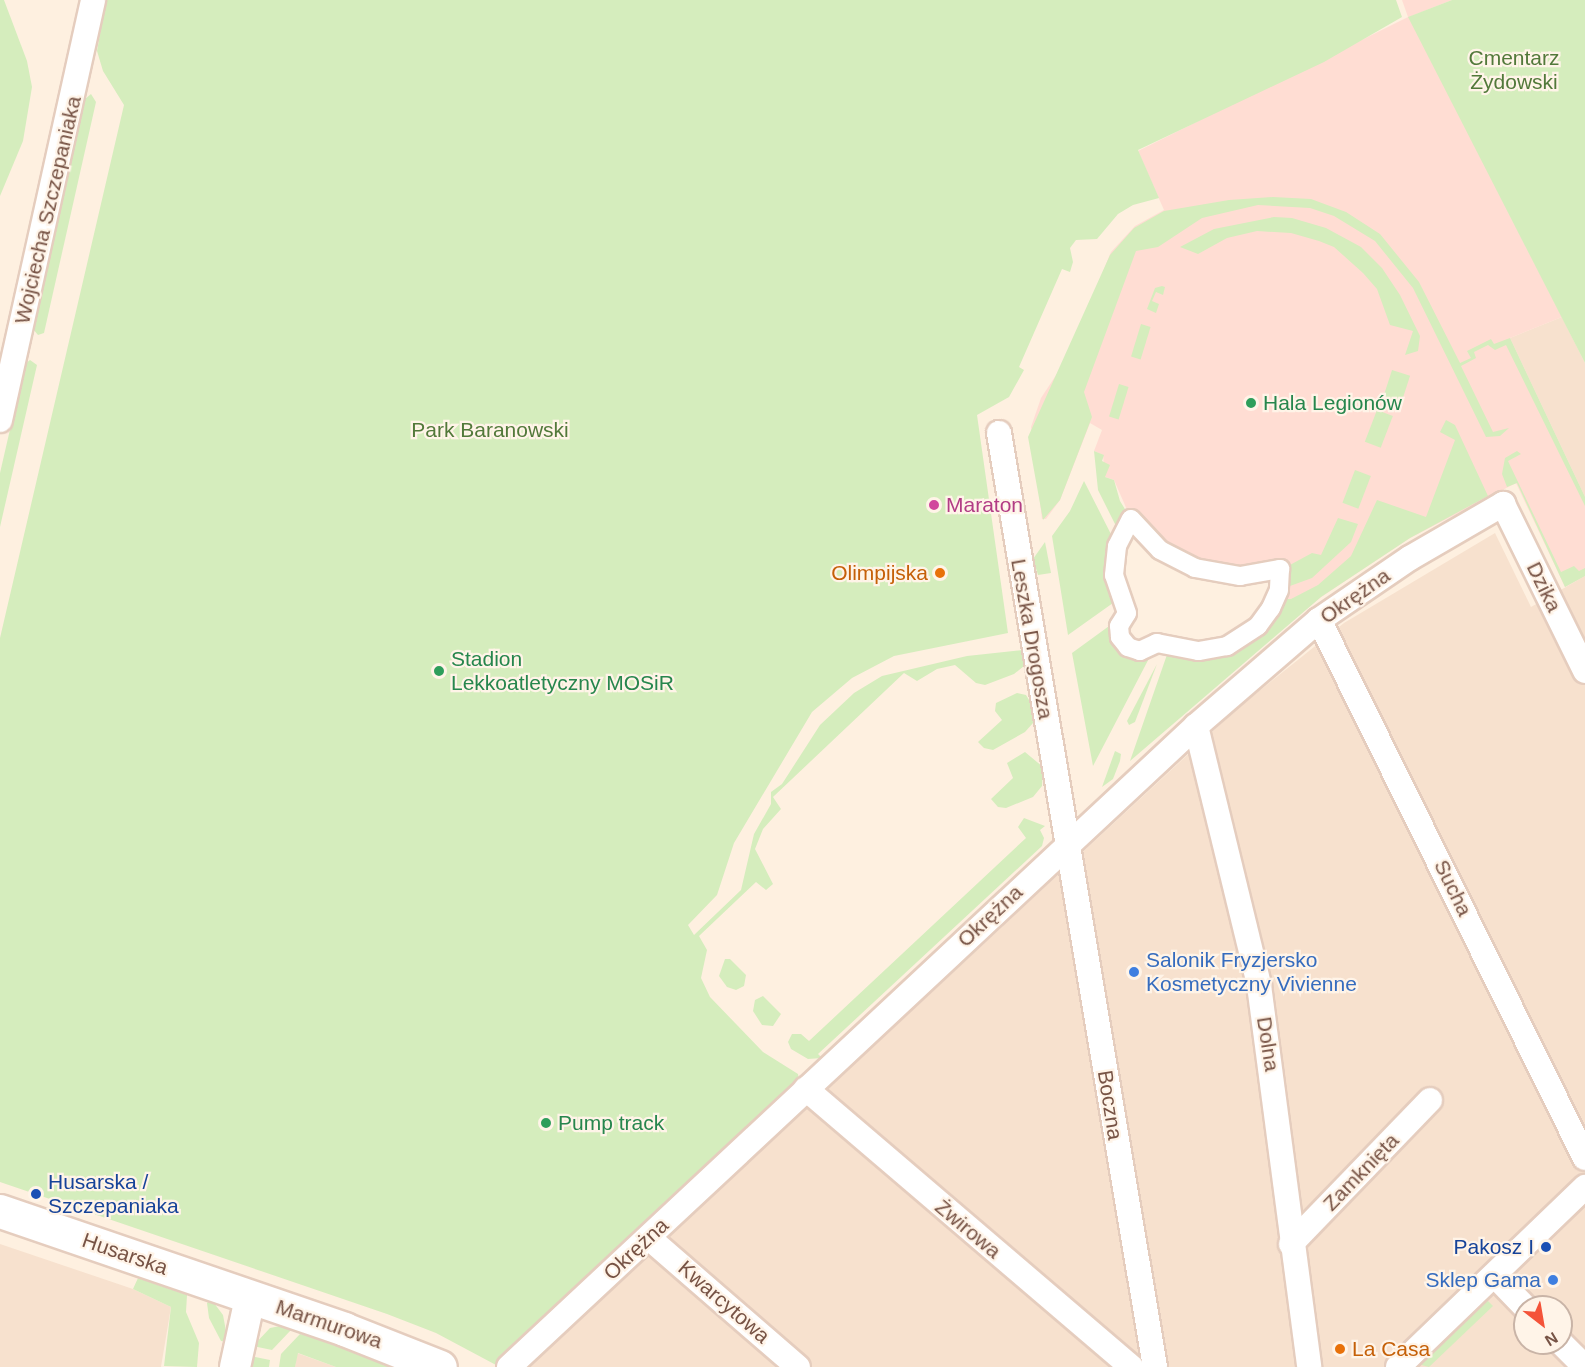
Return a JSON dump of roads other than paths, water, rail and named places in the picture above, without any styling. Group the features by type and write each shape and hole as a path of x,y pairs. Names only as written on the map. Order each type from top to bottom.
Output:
{"main road":[{"name":"Husarska","path":"0,1211 250,1298"},
{"name":"Marmurowa","path":"250,1298 440,1367"}],"street":[{"name":"Wojciecha Szczepaniaka","path":"0,420 10,331 93,0"},
{"name":"Leszka Drogosza","path":"999,433 1067,844"},
{"name":"Okrężna","path":"509,1367 1196,726 1319,620 1410,558 1503,504"},
{"name":"Dzika","path":"1503,504 1585,671"},
{"path":"1131,519 1160,550 1195,568 1240,576 1280,569 1275,598 1258,626 1227,646 1198,651 1157,644 1146,650 1134,650 1124,643 1119,631 1127,613 1115,584 1114,561 1123,531 1131,519"},
{"name":"Sucha","path":"1319,620 1585,1158"},
{"name":"Dolna","path":"1196,726 1259,985 1276,1101 1291,1244 1309,1367"},
{"name":"Boczna","path":"1067,844 1155,1367"},
{"name":"Żwirowa","path":"806,1089 1132,1367"},
{"name":"Zamknięta","path":"1291,1244 1430,1100"},
{"path":"1398,1367 1585,1187"},
{"name":"Kwarcytowa","path":"649,1238 798,1367"},
{"path":"1495,1276 1513,1295"},
{"path":"236,1367 250,1298"},
{"path":"1573,1355 1585,1367"}],"place":[{"name":"Hala Legionów","path":"1251,403"},
{"name":"Maraton","path":"934,505"},
{"name":"Olimpijska","path":"940,573"},
{"name":"Stadion Lekkoatletyczny MOSiR","path":"439,671"},
{"name":"Salonik Fryzjersko Kosmetyczny Vivienne","path":"1134,972"},
{"name":"Pump track","path":"546,1123"},
{"name":"Husarska / Szczepaniaka","path":"36,1194"},
{"name":"Pakosz I","path":"1546,1247"},
{"name":"Sklep Gama","path":"1553,1280"},
{"name":"La Casa","path":"1340,1349"}],"park label":[{"name":"Cmentarz Żydowski","path":"1514,70"},
{"name":"Park Baranowski","path":"490,430"}]}
